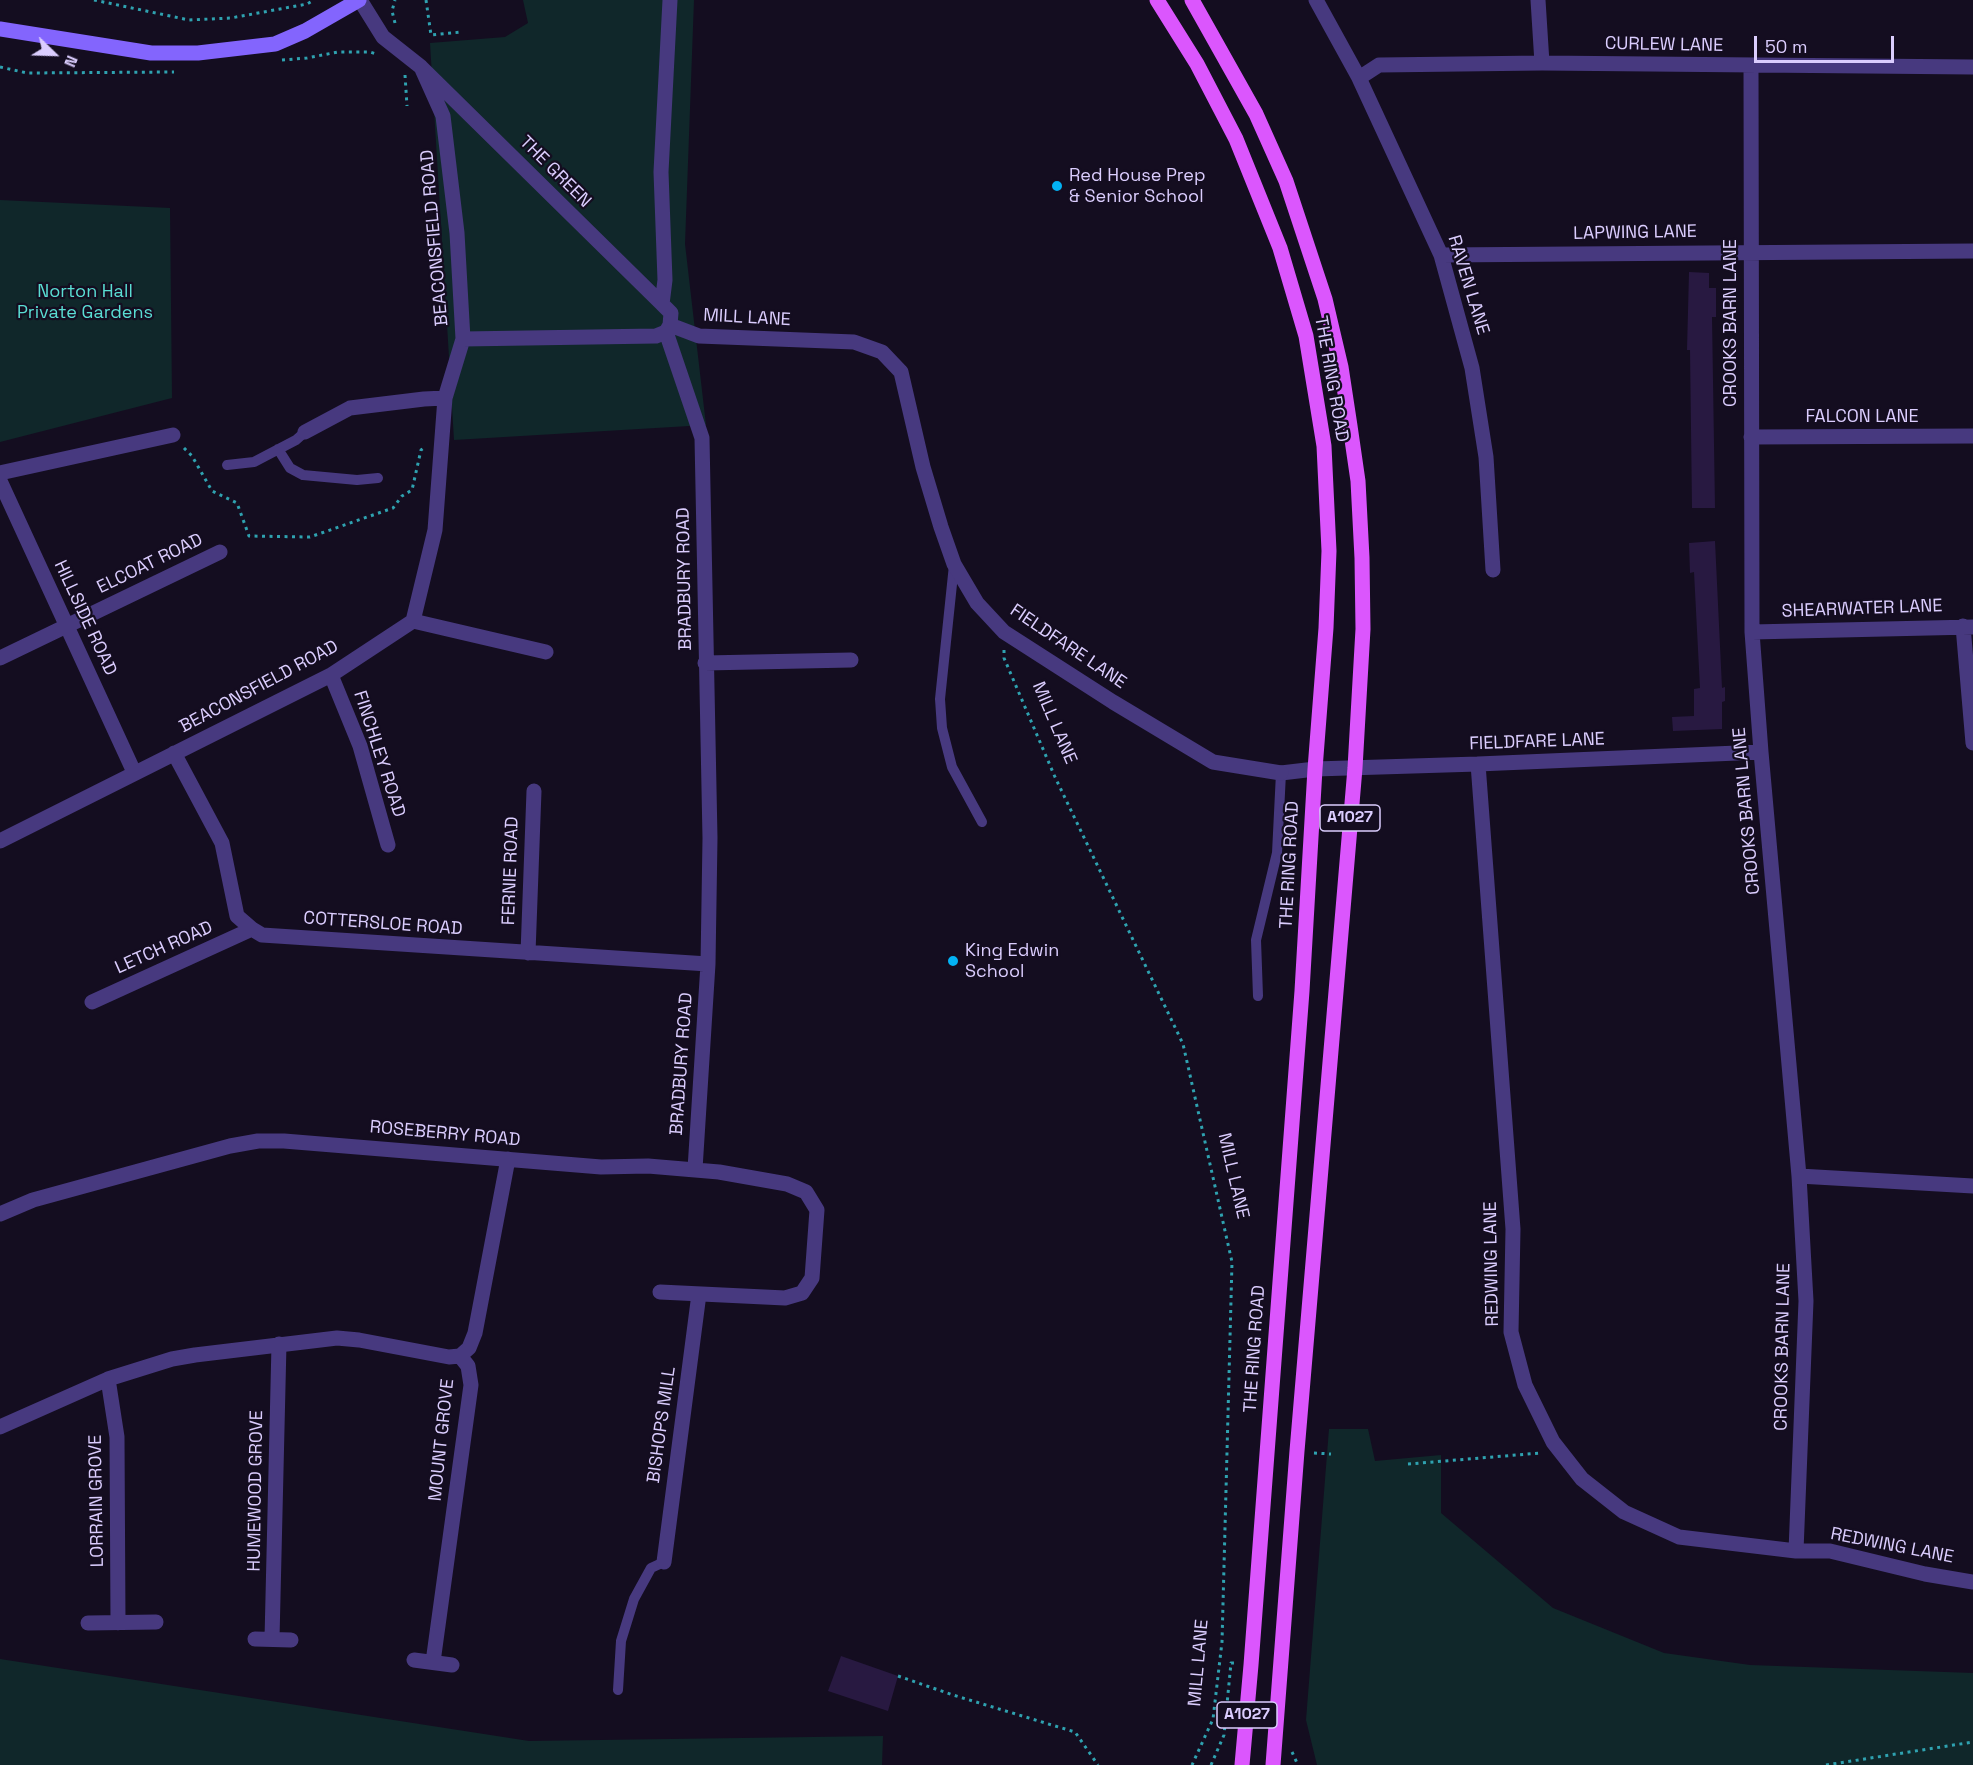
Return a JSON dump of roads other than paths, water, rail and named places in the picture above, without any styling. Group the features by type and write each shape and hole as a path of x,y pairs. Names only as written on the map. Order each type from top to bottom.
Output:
{"main road":[{"path":"0,29 152,53 198,53 275,44 305,31 359,0"},
{"name":"THE RING ROAD","path":"1157,0 1197,64 1236,139 1280,248 1306,336 1324,446 1329,551 1326,628 1301,1003 1242,1765"},
{"name":"THE RING ROAD","path":"1192,0 1257,114 1286,181 1325,299 1341,366 1358,481 1362,558 1363,629 1355,768 1297,1451 1274,1765"}],"street":[{"name":"THE GREEN","path":"359,0 383,37 421,67 662,304"},
{"name":"BRADBURY ROAD","path":"670,0 661,172 665,280 662,304 671,313 668,329 702,438 710,838 708,964 695,1169"},
{"name":"RAVEN LANE","path":"1316,0 1359,78 1441,255 1472,368 1485,457 1493,570"},
{"path":"1538,0 1542,63"},
{"name":"CURLEW LANE","path":"1359,78 1379,64 1542,63 1973,67"},
{"name":"CROOKS BARN LANE","path":"1751,65 1752,632 1799,1176 1806,1301 1796,1551"},
{"name":"BEACONSFIELD ROAD","path":"0,841 331,675 413,621 435,530 446,398 463,339 457,233 443,116 421,67"},
{"name":"LAPWING LANE","path":"1441,255 1973,250"},
{"name":"MILL LANE","path":"463,339 656,336 668,329 699,336 854,342 882,352 901,372 923,467 954,564"},
{"path":"306,432 350,408 446,398"},
{"path":"0,473 173,435"},
{"name":"FALCON LANE","path":"1750,437 1973,436"},
{"name":"HILLSIDE ROAD","path":"0,481 134,772"},
{"name":"ELCOAT ROAD","path":"0,658 220,552"},
{"name":"FIELDFARE LANE","path":"954,564 977,603 1004,632 1113,702 1213,762 1281,773 1315,769 1761,752"},
{"path":"413,621 546,652"},
{"path":"1968,626 1973,743"},
{"name":"SHEARWATER LANE","path":"1752,632 1968,626"},
{"path":"705,663 850,660"},
{"name":"FINCHLEY ROAD","path":"331,675 360,746 388,845"},
{"path":"174,753 222,843 237,916 252,929"},
{"name":"REDWING LANE","path":"1478,764 1513,1229 1511,1332 1525,1385 1553,1442 1582,1479 1624,1512 1679,1537 1796,1551 1830,1551 1925,1574 1973,1582"},
{"name":"FERNIE ROAD","path":"528,953 534,791"},
{"name":"COTTERSLOE ROAD","path":"252,929 262,935 708,964"},
{"name":"LETCH ROAD","path":"92,1002 252,929"},
{"name":"ROSEBERRY ROAD","path":"0,1214 33,1200 230,1146 258,1141 284,1141 601,1167 648,1166 695,1169 787,1184 806,1192 817,1210 812,1278 802,1293 785,1298 699,1294"},
{"name":"MOUNT GROVE","path":"433,1662 471,1385 468,1366 460,1356 468,1348 475,1333 508,1159"},
{"path":"1799,1176 1973,1186"},
{"path":"660,1292 699,1294"},
{"name":"BISHOPS MILL","path":"664,1562 699,1294"},
{"path":"0,1427 108,1379 172,1359 337,1338 449,1357 460,1356"},
{"name":"HUMEWOOD GROVE","path":"272,1639 279,1344"},
{"name":"LORRAIN GROVE","path":"108,1379 117,1437 118,1623"},
{"path":"88,1623 156,1622"},
{"path":"255,1639 291,1640"},
{"path":"414,1660 452,1665"}],"lane":[{"path":"227,465 254,462 306,432"},
{"path":"278,449 290,468 303,475 357,480 378,478"},
{"path":"954,564 940,699 942,728 952,767 982,822"},
{"path":"1258,996 1256,940 1277,853 1281,773"},
{"path":"618,1690 621,1641 634,1599 651,1568 664,1562"}],"place":[{"name":"Red House Prep & Senior School","path":"1057,186"},
{"name":"King Edwin School","path":"953,961"}],"park label":[{"name":"Norton Hall Private Gardens","path":"85,302"}]}
